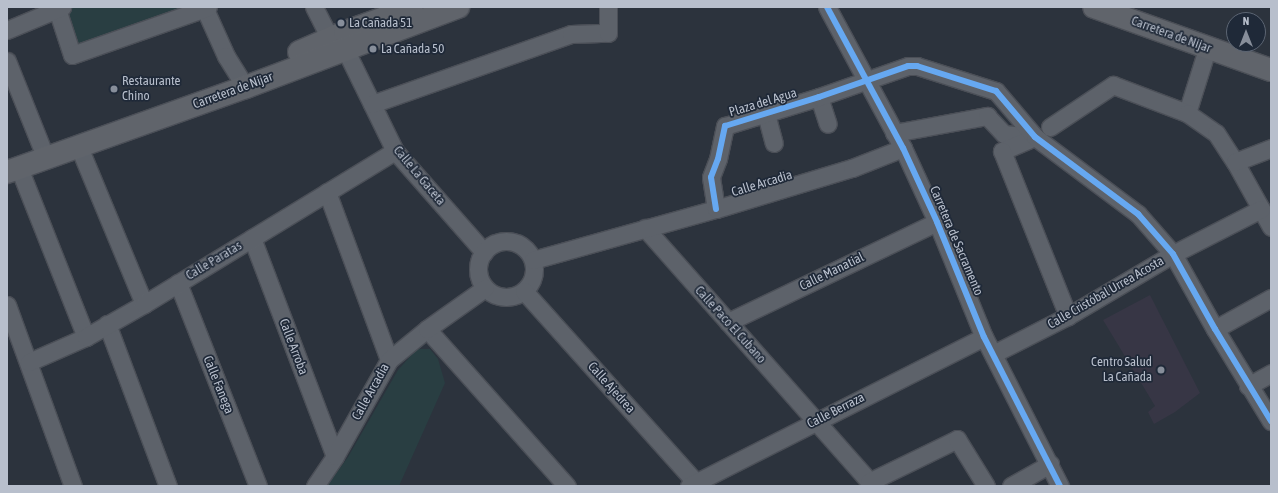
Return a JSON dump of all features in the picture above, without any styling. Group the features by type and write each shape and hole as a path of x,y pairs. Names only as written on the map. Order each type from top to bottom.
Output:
{"main road":[{"name":"Carretera de Níjar","path":"11,166 79,148 246,87 415,7"},
{"name":"Carretera de Níjar","path":"11,166 41,146 338,44 458,7"},
{"name":"Carretera de Níjar","path":"1094,7 1207,49 1271,70"}],"street":[{"name":"Calle La Gaceta","path":"314,7 338,44 372,104 395,151 484,252"},
{"path":"372,104 571,34 608,33 608,7"},
{"name":"Carretera de Sacramento","path":"827,7 898,141 937,222 984,337 1060,486"},
{"path":"7,30 60,8 72,55 206,8 226,56 240,77"},
{"path":"1187,113 1207,49"},
{"path":"7,61 41,146"},
{"name":"Plaza del Agua","path":"716,210 710,177 718,159 725,126 866,82 908,66 917,66 996,91 1035,137 1138,214 1174,254 1248,386 1271,421"},
{"path":"1050,127 1113,85 1187,113 1216,133 1235,162 1271,227"},
{"path":"819,97 828,124"},
{"name":"Plaza del Agua","path":"766,114 774,142"},
{"name":"Calle Arcadia","path":"533,260 645,228 716,210 852,168 898,141 988,116 1004,134 1035,137"},
{"path":"1035,137 1002,151 1068,316"},
{"path":"79,148 144,304"},
{"path":"1235,162 1271,148"},
{"name":"Calle Paratas","path":"29,362 86,337 144,304 395,151"},
{"path":"11,166 86,337"},
{"path":"328,192 389,360"},
{"name":"Calle Cristóbal Urrea Acosta","path":"993,354 1068,316 1174,254 1261,210"},
{"name":"Calle Manatial","path":"728,322 937,222"},
{"name":"Calle Paco El Cubano","path":"645,228 871,484"},
{"name":"Calle Arroba","path":"252,238 335,456"},
{"path":"500,241 511,241 520,244 528,251 533,260 535,268 534,277 530,285 524,291 508,297 492,293 485,288 480,279 478,270 479,260 491,245 500,241"},
{"name":"Calle Fanega","path":"178,283 258,486"},
{"name":"Calle Arcadia","path":"315,486 335,456 389,360 427,329 485,288"},
{"name":"Calle Ajedrea","path":"524,291 694,485"},
{"path":"1215,329 1271,298"},
{"path":"7,305 73,486"},
{"path":"108,324 168,486"},
{"path":"427,329 567,486"},
{"name":"Calle Berraza","path":"694,485 816,421 984,337"},
{"path":"1248,386 1271,373"},
{"path":"871,484 957,439 986,486"},
{"path":"1011,486 1050,464"}],"shaded area":[{"name":"Centro Salud La Cañada","path":"1150,295 1200,393 1175,412 1154,424 1148,412 1155,406 1103,320"}],"green space":[{"path":"63,7 204,7 72,55"},
{"path":"417,349 430,349 438,359 445,383 399,486 327,486 348,457 398,370"}],"cycle path":[{"path":"827,7 903,148 937,222 984,337 1060,486"},
{"path":"716,209 711,177 718,159 725,126 819,97 908,66 917,66 996,91 1035,137 1138,214 1173,254 1215,329 1271,421"}],"place":[{"name":"La Cañada 51","path":"341,23"},
{"name":"La Cañada 50","path":"373,49"},
{"name":"Restaurante Chino","path":"114,89"},
{"name":"Centro Salud La Cañada","path":"1161,370"}]}
